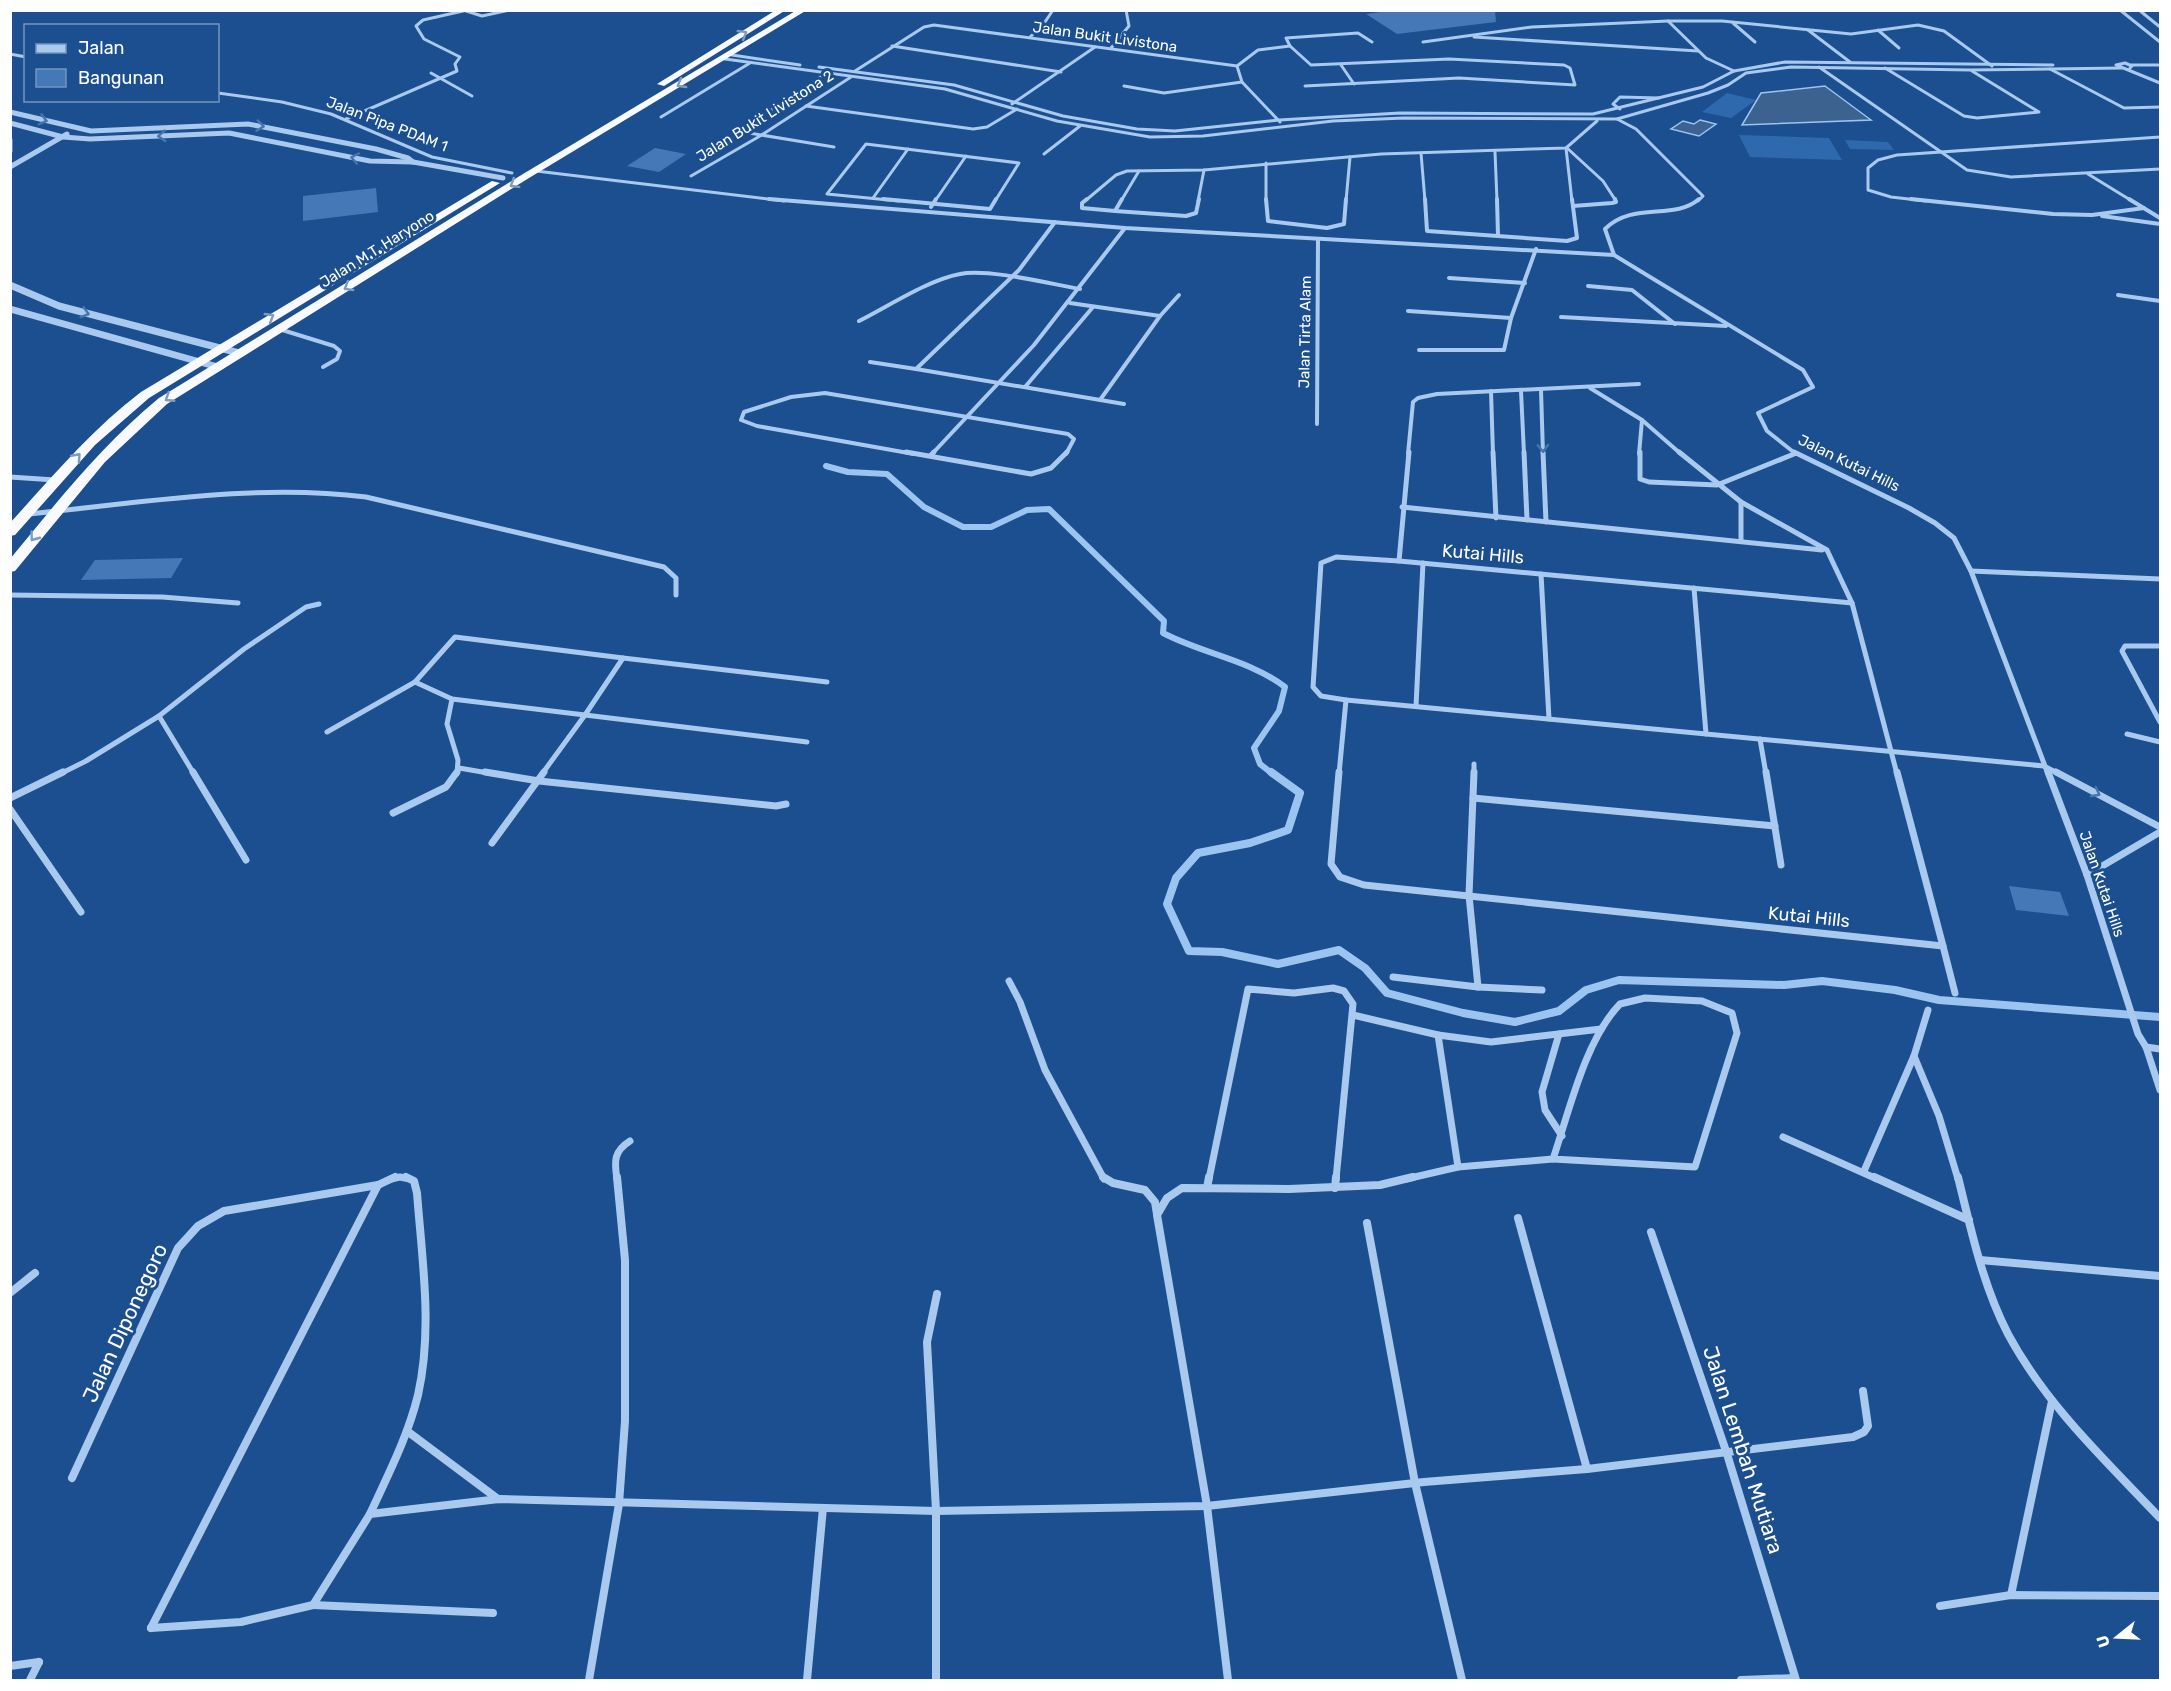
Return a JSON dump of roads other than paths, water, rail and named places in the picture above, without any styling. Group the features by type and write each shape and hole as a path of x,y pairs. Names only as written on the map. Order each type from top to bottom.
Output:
{"highway":[{"name":"Jalan M.T. Haryono","path":"10,532 112,420 145,395 782,10"},
{"name":"Jalan M.T. Haryono","path":"10,568 52,513 97,462 150,411 278,328 803,10"}],"street":[{"path":"346,119 457,71 455,64 461,58 424,39 416,24 463,11 482,16 510,10"},
{"path":"1030,37 1043,25 1053,10"},
{"path":"1111,48 1130,26 1126,10"},
{"path":"2120,10 2160,42"},
{"path":"2139,10 2160,27"},
{"path":"1668,21 1698,51 1721,68 1746,73 1818,66 1998,70 2122,68 2160,65"},
{"path":"1423,42 1532,27 1668,21 1733,22 1851,34 1913,25 1936,28 1998,70"},
{"path":"1733,22 1755,42"},
{"name":"Jalan Bukit Livistona","path":"892,46 924,27 934,25 1237,66"},
{"path":"1532,27 1542,40"},
{"path":"1808,30 1855,67"},
{"path":"1878,30 1899,48"},
{"path":"1305,86 1468,78 1575,84 1570,68 1564,66 1449,59 1341,65 1308,64 1290,46 1288,37 1363,33 1372,42"},
{"path":"1456,36 1698,51"},
{"path":"855,72 892,46 1061,72"},
{"path":"1285,126 1242,82 1237,66 1254,51 1290,46"},
{"path":"1006,107 1095,47"},
{"path":"728,57 757,58 954,85 1021,106 1083,120 1155,131 1198,130 1279,120 1400,113 1593,114 1702,87 1734,71 1785,62 1992,66 2116,64 2130,67 2160,83"},
{"path":"728,57 751,63 945,89 1080,126 1150,136 1203,136 1285,126 1404,118 1597,121 1617,119 1708,93 1728,85 1746,73"},
{"path":"661,117 757,58"},
{"path":"2116,64 2122,68"},
{"path":"1341,65 1354,84"},
{"path":"1818,66 1967,170 1995,176 2160,171"},
{"path":"834,68 742,129 760,136 834,147"},
{"path":"1884,68 1964,116 1977,118 2039,112 1970,70"},
{"path":"2049,69 2124,108 2160,107"},
{"path":"842,75 847,71"},
{"path":"431,73 472,96"},
{"path":"865,78 871,74"},
{"name":"Jalan Bukit Livistona 2","path":"691,176 760,136 852,76"},
{"path":"1124,86 1164,93 1242,82"},
{"name":"Jalan Pipa PDAM 1","path":"219,93 282,102 346,119 432,157 507,175"},
{"path":"1620,109 1613,104 1620,97 1660,98"},
{"path":"806,106 973,129 987,127 1021,106"},
{"path":"10,112 75,129 111,130 224,124 278,128 397,154 413,162"},
{"path":"536,171 730,195 1125,228 1614,255 1605,229 1618,217 1687,205 1699,201 1703,196 1636,129 1606,112"},
{"path":"1593,114 1597,121"},
{"path":"1204,170 1196,213 1193,214 1186,216 1085,210 1081,206 1116,175 1139,171 1204,170 1266,163 1420,153 1566,148 1597,121"},
{"path":"10,123 63,137 113,138 216,132 241,134 370,161 413,162 507,175"},
{"path":"216,132 224,124"},
{"path":"1044,154 1080,126"},
{"path":"10,167 75,129"},
{"path":"1150,136 1155,131"},
{"path":"2160,137 1939,151 1878,160 1868,168 1866,188 1880,195 1902,198 2012,211 2092,215 2160,224"},
{"path":"10,140 11,148"},
{"path":"866,144 908,149 966,156 1019,163 990,209 827,194 866,144"},
{"path":"1420,153 1427,231 1575,240 1566,148"},
{"path":"1566,148 1598,176 1615,197 1616,202 1573,206"},
{"path":"873,198 908,149"},
{"path":"1495,152 1498,237"},
{"path":"927,212 966,156"},
{"path":"1266,163 1266,217 1268,221 1333,228 1344,224 1350,157"},
{"path":"1115,211 1139,171"},
{"path":"2088,174 2160,218"},
{"path":"2092,215 2144,208"},
{"path":"916,369 1013,277 1055,222"},
{"path":"931,455 963,418 1000,383 1070,303 1125,228"},
{"name":"Jalan Tirta Alam","path":"1317,424 1318,239"},
{"path":"1419,350 1500,351 1505,348 1512,318 1536,249"},
{"name":"Jalan Kutai Hills","path":"1614,255 1726,326 1803,370 1813,387 1758,413 1762,426 1794,454 1878,492 1939,526 1954,538 1971,571 2087,875 2138,1035 2146,1047"},
{"path":"859,321 952,275 973,272 1080,289"},
{"path":"1449,278 1525,283"},
{"path":"10,285 59,306 239,353"},
{"path":"1588,286 1632,290 1675,324"},
{"path":"1100,400 1160,316 1179,295"},
{"path":"2118,295 2160,301"},
{"path":"1070,303 1160,316"},
{"path":"37,318 59,306"},
{"path":"1025,387 1093,307"},
{"path":"10,309 218,367"},
{"path":"1408,311 1512,318"},
{"path":"1561,317 1726,326"},
{"path":"278,328 334,346 340,351 337,359 323,367"},
{"path":"137,345 158,333"},
{"path":"870,362 1124,404"},
{"path":"1399,561 1413,402 1418,398 1437,394 1639,384"},
{"path":"1590,388 1642,420 1717,485 1741,502 1827,550 1852,603 1955,993"},
{"path":"1541,390 1546,522"},
{"path":"1491,391 1496,518"},
{"path":"1521,391 1527,520"},
{"path":"825,393 963,418 1068,434 1074,439 1074,443 1054,468 1036,474 757,426 746,423 741,416 779,400 825,393"},
{"path":"1642,420 1638,472 1640,479 1650,482 1717,485 1794,454"},
{"path":"10,477 55,480"},
{"path":"27,514 242,493 317,491 366,497 664,567 674,572 678,579 676,595"},
{"path":"1741,502 1741,540"},
{"name":"Kutai Hills","path":"1402,507 1827,550"},
{"name":"Kutai Hills","path":"1852,603 1336,557 1321,563 1313,687 1321,696 1346,700 2044,766"},
{"path":"1416,706 1423,563"},
{"path":"1971,571 2160,579"},
{"path":"1541,574 1549,719"},
{"path":"1694,588 1706,734"},
{"path":"10,595 162,597 238,603"},
{"path":"10,798 86,761 159,716 244,649 306,607 319,604"},
{"path":"327,732 415,682 455,637 827,682"},
{"path":"2160,646 2131,645 2125,646 2122,651 2160,722"},
{"path":"492,843 539,781 623,658"},
{"path":"415,682 452,699 807,742"},
{"path":"393,813 446,787 459,768 447,724 452,699"},
{"name":"Kutai Hills","path":"1346,700 1331,864 1340,876 1364,885 1943,946"},
{"path":"159,716 246,860"},
{"path":"2127,734 2160,742"},
{"path":"1760,739 1781,865"},
{"path":"1473,764 1469,895 1478,987"},
{"path":"2044,766 2160,829 2087,875"},
{"path":"459,768 539,781 776,806 786,804"},
{"path":"1473,798 1775,826"},
{"path":"10,809 81,912"},
{"path":"1394,977 1478,987 1542,990"},
{"path":"1009,981 1019,996 1031,1040 1045,1071 1104,1179 1114,1185 1141,1187 1150,1192 1156,1201 1208,1506 1228,1680"},
{"path":"1207,1188 1248,989 1294,993 1340,988 1350,996 1353,1015 1335,1188"},
{"path":"1157,1215 1165,1199 1182,1188 1335,1188 1391,1183 1458,1167 1553,1159 1695,1167 1737,1033 1732,1013 1718,1004 1696,999 1638,999 1620,1004 1601,1029 1553,1159"},
{"path":"1864,1171 1914,1056 1928,1010"},
{"path":"1353,1015 1438,1035 1491,1042 1601,1029"},
{"path":"1559,1034 1542,1092 1545,1110 1562,1136"},
{"path":"1438,1035 1458,1167"},
{"path":"2160,1049 2146,1047 2160,1090"},
{"path":"1914,1056 1938,1107 1980,1260 1995,1304 2011,1337 2052,1401 2160,1518"},
{"path":"1783,1137 1864,1171 1969,1220"},
{"path":"589,1680 619,1504 627,1348 625,1260 614,1160 620,1147 630,1141"},
{"name":"Jalan Diponegoro","path":"72,1478 178,1248 190,1233 206,1219 224,1211 378,1185 393,1177 403,1176 414,1182 417,1193 423,1279 423,1365 407,1431 370,1514 313,1605"},
{"path":"378,1185 151,1628 241,1622 313,1605 493,1613"},
{"path":"1518,1218 1587,1469"},
{"path":"1367,1223 1415,1482 1462,1680"},
{"name":"Jalan Lembah Mutiara","path":"1651,1232 1727,1454 1795,1679"},
{"path":"1980,1260 2160,1276"},
{"path":"10,1293 35,1273"},
{"path":"936,1294 927,1342 936,1510 936,1680"},
{"path":"370,1514 499,1499 619,1504 936,1510 1208,1506 1415,1482 1587,1469 1727,1454 1853,1437 1864,1432 1868,1426 1863,1392"},
{"path":"2011,1595 2052,1401"},
{"path":"407,1431 499,1499"},
{"path":"807,1680 823,1508"},
{"path":"1940,1606 2011,1595 2160,1596"},
{"path":"10,1666 39,1662 30,1680"},
{"path":"1741,1680 1795,1679"}],"waterway":[{"path":"826,466 848,472 887,474 924,507 963,527 991,527 1027,510 1049,509 1164,621 1163,633 1241,663 1285,687 1279,711 1254,748 1260,764 1273,774"},
{"path":"1271,772 1300,793 1288,830 1250,843 1198,853 1176,878 1167,904 1189,951 1222,952 1278,964 1339,950 1365,968 1387,993 1463,1013 1515,1022 1559,1011 1586,990 1619,980 1784,985 1822,981 1895,990 1939,1000 2160,1017"}]}
